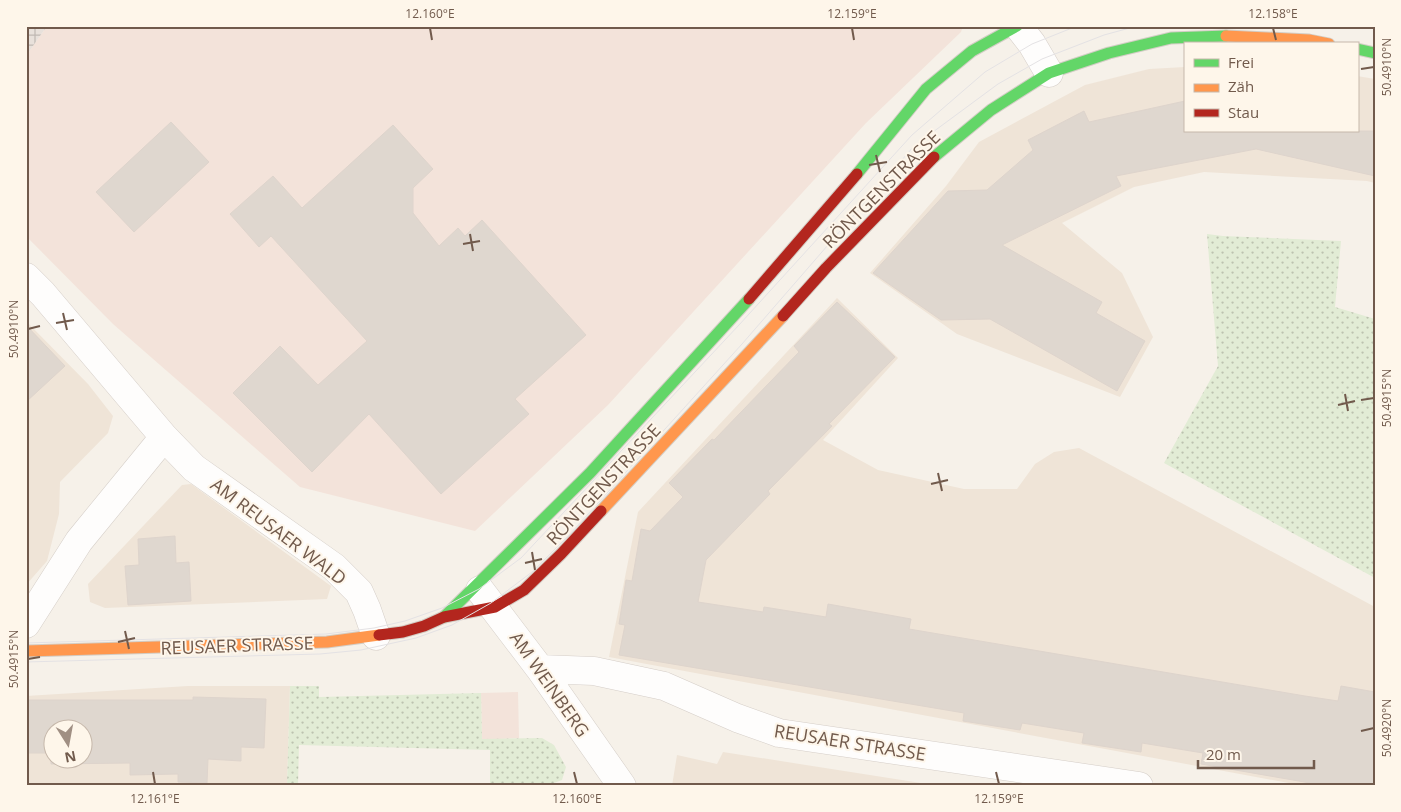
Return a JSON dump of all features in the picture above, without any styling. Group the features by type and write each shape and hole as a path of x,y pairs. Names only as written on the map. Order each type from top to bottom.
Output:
{"street":[{"path":"1017,26 1032,44 1049,73"},
{"name":"RÖNTGENSTRASSE","path":"444,617 590,472 772,273 839,197 926,88 972,51 1017,26"},
{"name":"RÖNTGENSTRASSE","path":"444,617 495,608 524,590 561,554 807,292 826,268 932,159 991,110 1049,73 1109,53 1171,38 1225,36 1319,42"},
{"path":"1358,49 1375,53"},
{"name":"AM REUSAER WALD","path":"26,277 43,294 164,437 194,468 334,567 359,592 376,636"},
{"path":"26,624 79,542 164,437"},
{"name":"AM WEINBERG","path":"476,585 540,669 622,786"},
{"name":"REUSAER STRASSE","path":"26,651 327,642 410,630 444,617"},
{"name":"REUSAER STRASSE","path":"540,669 594,671 664,686 779,734 1139,786"}],"shaded area":[{"path":"26,26 47,26 26,56"},
{"path":"47,26 963,26 961,32 866,123 608,405 475,531 300,487 113,324 26,236 26,56"},
{"path":"1184,67 1184,132 1358,132 1358,76 1375,79 1375,183 1204,172 1134,187 1062,223 1122,273 1153,337 1120,397 957,334 870,273 946,186 979,142 1085,85 1149,69"},
{"path":"837,298 898,358 823,440 878,470 964,489 1017,489 1035,464 1054,452 1079,448 1375,607 1375,786 1305,786 609,657 638,512"},
{"path":"26,321 88,384 113,416 108,433 60,482 59,514 47,561 26,585"},
{"path":"191,484 331,586 327,599 105,608 90,602 88,584 182,485"},
{"path":"188,686 290,686 287,786 26,786 26,696"},
{"path":"518,692 519,738 482,740 481,693"},
{"path":"723,752 940,786 672,786 677,755 717,764"}],"green space":[{"path":"1207,234 1341,241 1335,307 1375,319 1375,578 1164,463 1218,366"},
{"path":"290,686 319,686 319,697 481,693 482,739 542,738 554,745 566,767 562,780 546,786 490,786 490,750 299,745 298,786 287,786"}],"building":[{"path":"1184,101 1184,132 1375,131 1375,176 1256,149 1116,176 1121,186 1002,245 1102,302 1096,313 1145,341 1117,391 990,319 941,320 873,273 948,191 987,190 1033,150 1028,140 1084,111 1089,122"},
{"path":"171,122 209,162 134,232 96,192"},
{"path":"393,125 433,169 413,188 413,213 439,246 458,228 465,236 482,220 586,335 515,399 529,414 441,494 369,414 312,472 233,393 280,346 318,385 367,341 271,236 259,247 230,214 273,176 302,208"},
{"path":"837,302 895,357 829,424 832,426 768,491 770,494 706,560 698,602 763,612 764,607 826,617 828,604 911,619 909,629 1305,696 1338,701 1341,686 1375,692 1375,786 1310,786 1310,783 1201,764 1203,753 1142,743 1141,752 1082,743 1084,733 1022,723 1020,730 963,721 964,713 619,655 625,625 619,624 626,580 632,581 641,529 650,531 683,497 669,483 712,439 714,440 799,352 794,346"},
{"path":"26,325 65,366 26,402"},
{"path":"175,536 176,563 189,562 191,601 128,605 125,566 139,565 138,539"},
{"path":"193,697 266,699 264,748 241,747 241,761 208,759 207,783 178,782 178,774 130,775 130,763 92,763 92,720 42,720 42,753 26,753 26,700 193,700"}],"tram line":[{"path":"26,643 326,634 374,628 405,621 442,608 479,589 521,558 739,325 912,135 985,72 1032,44 1077,26"},
{"path":"26,662 320,654 361,650 416,638 452,625 491,603 532,572 569,535 742,344 914,146 998,84 1042,59 1104,35 1137,26"}],"traffic: fast":[{"path":"857,174 926,89 972,51 1017,26"},
{"path":"934,157 991,110 1049,73 1109,53 1171,38 1226,36"},
{"path":"1358,49 1375,53"},
{"path":"444,617 590,473 749,299"}],"traffic: slow":[{"path":"1226,36 1319,42"},
{"path":"601,511 783,316"},
{"path":"26,651 327,642 379,635"}],"traffic: jam":[{"path":"783,316 826,268 934,157"},
{"path":"749,299 857,174"},
{"path":"379,635 403,632 424,626 444,617 495,607 524,590 601,511"}]}
